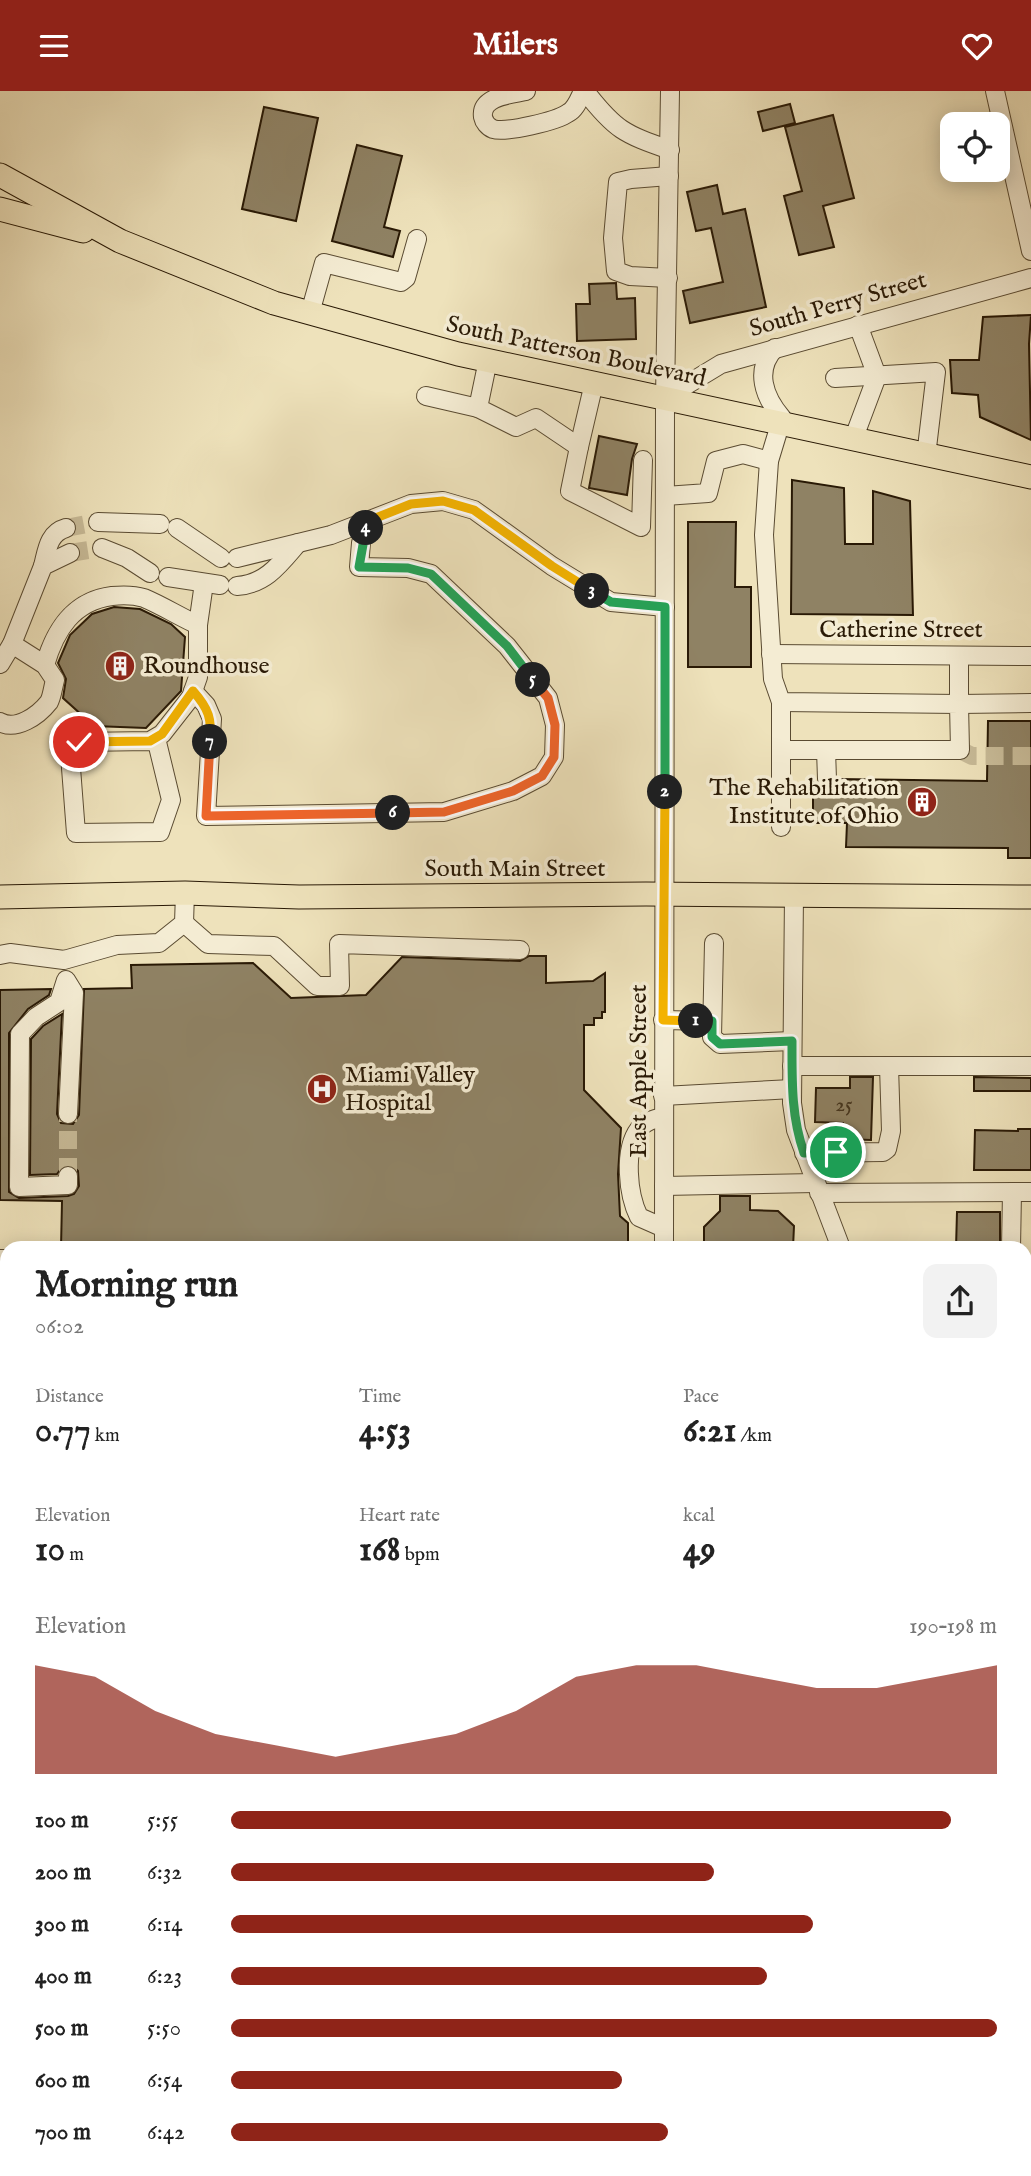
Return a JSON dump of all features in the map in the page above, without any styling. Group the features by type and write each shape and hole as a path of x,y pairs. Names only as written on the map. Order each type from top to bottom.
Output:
{"main road":[{"name":"South Patterson Boulevard","path":"0,176 120,241 229,286 310,313 488,360 1031,478"},
{"name":"South Patterson Boulevard","path":"0,209 120,241"},
{"name":"South Main Street","path":"0,897 185,893 299,897 665,894 1031,897"}],"street":[{"path":"526,91 490,101 484,110 483,118 487,125 494,129 509,129 558,118 574,109 584,91 608,121 629,136 670,151"},
{"name":"East Apple Street","path":"664,1241 665,398 670,91"},
{"path":"995,91 1024,187 1031,251"},
{"path":"667,278 630,276 616,271 613,238 618,182 669,176"},
{"path":"310,313 324,263 401,282 406,278 417,239"},
{"name":"South Perry Street","path":"665,398 721,364 1031,278"},
{"path":"853,440 877,376 858,325"},
{"path":"775,348 767,357 762,378 767,397 782,418 769,461 764,535 773,679 781,702 781,827"},
{"path":"478,408 488,360"},
{"path":"835,378 936,372 926,456"},
{"path":"594,383 570,491 641,527 665,525"},
{"path":"426,396 478,408 516,427 536,418 579,447"},
{"path":"665,496 708,493 716,461 743,454 769,461"},
{"path":"641,527 643,460"},
{"path":"98,522 169,526 229,558 331,535 411,504 443,501 474,510 552,566 611,602 665,607"},
{"path":"193,691 206,705 212,719 206,816 444,812 513,791 542,776 554,757 555,725 548,698 507,646 431,574 408,568 359,567 361,543 368,521"},
{"path":"0,664 12,644 43,566 49,541 59,530 66,528"},
{"path":"168,577 220,585 252,585 273,572 298,543"},
{"path":"102,548 127,558 150,573"},
{"path":"43,566 70,552"},
{"path":"156,738 171,800 160,832 76,833 70,755 79,742 150,741 169,725 193,691 198,677 198,625 220,585"},
{"path":"45,665 51,643 62,626 85,603 103,597 142,597 198,625"},
{"path":"0,722 7,726 22,724 50,701 55,680 45,665 12,644"},
{"name":"Catherine Street","path":"771,654 1031,656"},
{"path":"783,750 960,750 959,656"},
{"path":"781,702 1031,703"},
{"path":"826,750 827,779"},
{"path":"0,955 10,953 64,960 117,945 159,943 184,923 185,893"},
{"path":"794,895 792,1089 796,1130 838,1241"},
{"path":"184,923 208,944 274,946 317,986 340,986 340,944 520,950"},
{"path":"714,943 712,1037 720,1044 792,1041"},
{"path":"64,960 66,980 59,1002 36,1017 20,1034 19,1187 68,1185 68,1176"},
{"path":"66,980 74,993 68,1114"},
{"path":"663,1020 712,1021"},
{"path":"792,1066 1031,1066"},
{"path":"804,1153 883,1152 887,1149 891,1131 890,1066"},
{"path":"663,1096 792,1089"},
{"path":"664,1117 650,1120 640,1127 631,1147 630,1167 632,1197 639,1217 664,1228"},
{"path":"664,1186 1031,1192"},
{"path":"1011,1241 1012,1192"}],"building":[{"path":"790,104 795,123 763,131 758,112"},
{"path":"264,107 318,118 296,221 242,209"},
{"path":"833,115 854,198 823,206 834,247 799,255 784,196 802,191 785,127"},
{"path":"357,145 402,156 384,227 400,231 393,257 332,241"},
{"path":"717,185 723,214 745,209 766,307 690,323 683,291 723,282 711,228 696,231 687,192"},
{"path":"616,283 617,299 635,298 636,339 577,341 576,304 590,304 589,284"},
{"path":"1031,315 1031,440 980,417 978,395 952,393 950,360 979,360 983,317"},
{"path":"599,436 637,444 627,495 589,488"},
{"path":"792,480 844,488 845,544 873,544 873,491 910,501 913,615 791,614"},
{"path":"688,522 736,522 735,587 751,587 751,667 688,667"},
{"name":"Roundhouse","path":"114,607 140,609 171,624 185,637 181,691 146,728 94,726 63,698 66,679 58,663 70,635 92,614"},
{"name":"The Rehabilitation Institute of Ohio","path":"988,721 1031,721 1031,858 1008,858 1008,848 846,847 847,823 813,823 813,780 821,789 827,790 834,788 838,779 987,781"},
{"name":"Miami Valley Hospital","path":"529,956 546,956 546,983 593,981 605,973 605,1012 602,1012 602,1018 594,1018 594,1025 584,1025 584,1090 621,1128 618,1174 620,1216 628,1223 628,1241 61,1241 62,1201 0,1200 0,990 51,989 49,995 28,1009 9,1033 9,1192 19,1198 68,1196 74,1194 79,1186 78,1171 73,1166 63,1166 57,1174 30,1175 31,1039 43,1026 62,1014 57,1114 61,1123 73,1124 79,1115 84,989 132,988 131,965 253,963 291,998 366,995 402,957 520,961"},
{"path":"850,1077 873,1077 871,1140 843,1139 843,1123 815,1122 816,1088 850,1088"},
{"path":"974,1077 1031,1078 1031,1091 974,1091"},
{"path":"1031,1129 1031,1170 974,1170 975,1130"},
{"path":"720,1196 750,1196 750,1210 778,1211 794,1226 793,1241 704,1241 704,1227 720,1211"},
{"path":"957,1212 1000,1212 1000,1241 956,1241"}],"tunnel":[{"path":"66,528 98,522"},
{"path":"70,553 102,548"},
{"path":"960,750 972,756 1031,756"},
{"path":"68,1114 68,1176"}],"place":[{"name":"Roundhouse","path":"120,666"},
{"name":"The Rehabilitation Institute of Ohio","path":"922,802"},
{"name":"Miami Valley Hospital","path":"322,1089"}],"route":[{"path":"79,742 150,741 162,734 193,691 206,705 212,719 206,816 444,812 513,791 542,776 554,757 555,725 548,698 507,646 431,574 381,565 359,567 361,543 368,521 411,504 443,501 474,510 552,566 611,602 665,607 666,863 663,1020 712,1021 712,1037 720,1044 792,1041 792,1103 796,1130 804,1153 836,1152"}]}
